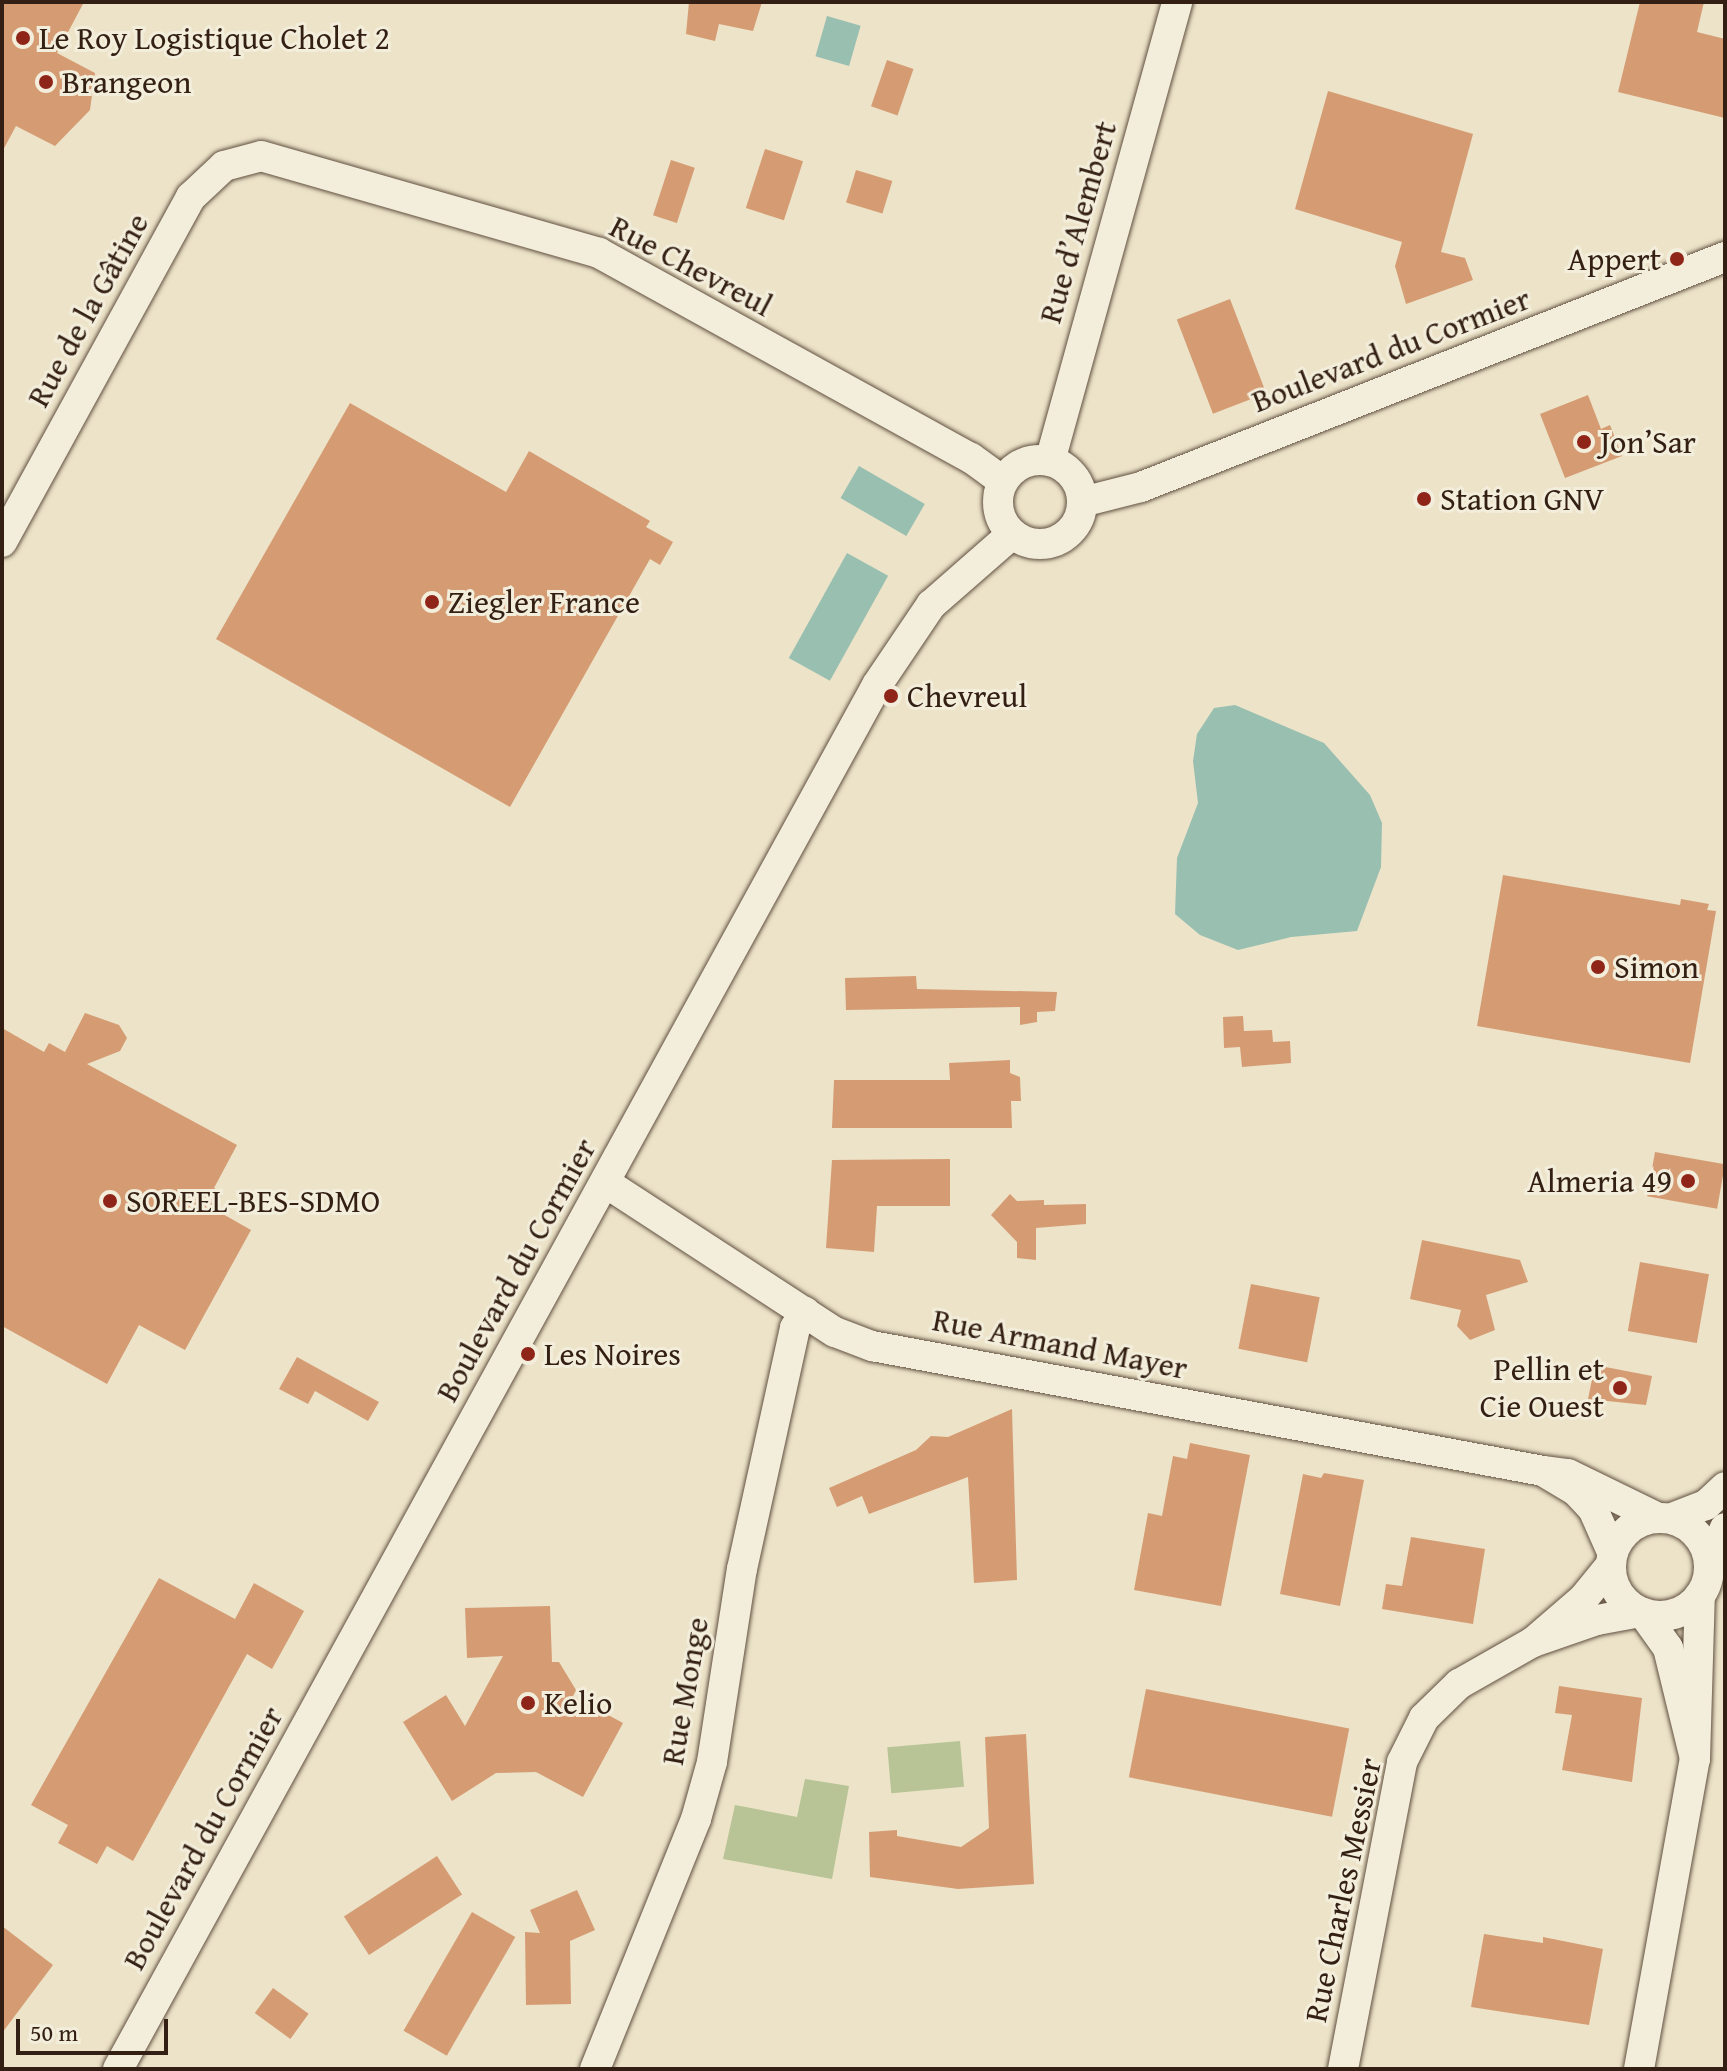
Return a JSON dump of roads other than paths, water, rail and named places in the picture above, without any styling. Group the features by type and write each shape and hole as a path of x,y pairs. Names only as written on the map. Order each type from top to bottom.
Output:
{"street":[{"name":"Rue d’Alembert","path":"1050,461 1177,2"},
{"name":"Rue Chevreul","path":"191,197 224,166 261,156 599,253 971,458 1003,481"},
{"name":"Rue de la Gâtine","path":"2,542 191,197"},
{"name":"Boulevard du Cormier","path":"1082,502 1141,487 1725,257"},
{"path":"1050,461 1073,476 1082,502 1076,524 1058,540 1034,544 1012,534 998,509 1003,481 1024,463 1050,461"},
{"name":"Boulevard du Cormier","path":"129,2065 901,645 931,605 1012,534"},
{"name":"Rue Armand Mayer","path":"606,1183 835,1332 872,1346 1568,1474 1664,1518"},
{"name":"Rue Monge","path":"595,2069 700,1805 712,1762 742,1569 795,1328 805,1312"},
{"name":"Rue Armand Mayer","path":"1543,1471 1576,1491 1593,1509 1611,1559"},
{"path":"1695,1759 1668,1648 1641,1613 1617,1593 1611,1559 1629,1528 1706,1505 1725,1487"},
{"path":"1664,1518 1698,1535 1709,1565"},
{"path":"1639,2069 1695,1759 1700,1595 1725,1528"},
{"name":"Rue Charles Messier","path":"1533,1642 1584,1598 1611,1559"},
{"path":"1641,1613 1675,1614 1700,1595"},
{"name":"Rue Charles Messier","path":"1343,2069 1402,1762 1424,1718 1459,1684 1533,1642 1597,1620 1641,1613"}],"place":[{"name":"Le Roy Logistique Cholet 2","path":"23,38"},
{"name":"Brangeon","path":"46,82"},
{"name":"Appert","path":"1677,259"},
{"name":"Jon’Sar","path":"1584,442"},
{"name":"Station GNV","path":"1424,499"},
{"name":"Ziegler France","path":"432,602"},
{"name":"Chevreul","path":"891,696"},
{"name":"Simon","path":"1598,967"},
{"name":"Almeria 49","path":"1688,1181"},
{"name":"SOREEL-BES-SDMO","path":"110,1201"},
{"name":"Les Noires","path":"528,1354"},
{"name":"Pellin et Cie Ouest","path":"1620,1388"},
{"name":"Kelio","path":"528,1703"}]}
